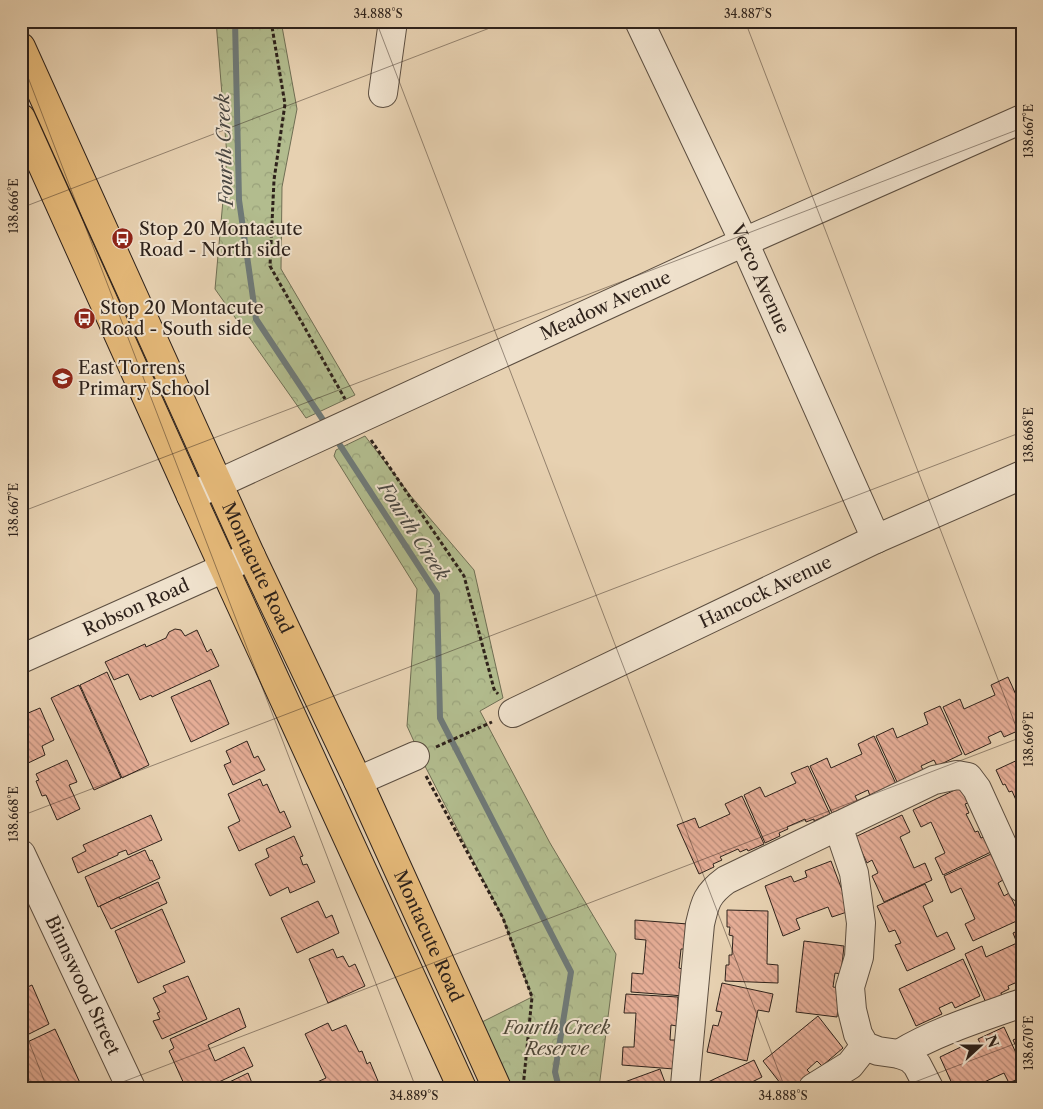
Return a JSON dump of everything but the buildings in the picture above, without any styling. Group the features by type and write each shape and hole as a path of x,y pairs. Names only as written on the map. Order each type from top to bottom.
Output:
{"main road":[{"name":"Montacute Road","path":"21,47 251,556 358,780 497,1088"},
{"name":"Montacute Road","path":"21,118 191,496 462,1088"},
{"path":"341,822 341,802 346,792 358,780"}],"street":[{"path":"384,93 393,21"},
{"name":"Verco Avenue","path":"639,21 744,242 876,539"},
{"name":"Meadow Avenue","path":"191,496 744,242 1022,119"},
{"name":"Hancock Avenue","path":"513,714 876,539 1022,475"},
{"name":"Robson Road","path":"21,659 251,556"},
{"path":"358,780 415,756"},
{"path":"686,1088 700,924 705,903 714,889 726,880 934,780 957,775 968,777 978,789 1016,860 1022,888"},
{"path":"838,826 854,873 861,923 858,957 850,987 852,1010 858,1034 865,1046 910,1058 917,1065 929,1088"},
{"name":"Binnswood Street","path":"21,854 131,1088"},
{"path":"899,1054 916,1044 953,1028 1022,1003"},
{"path":"813,1088 850,1065 865,1046"}],"path":[{"path":"271,21 285,104 274,180 270,266 354,420 464,576 494,689 513,714 415,756 503,918 532,997 524,1088"}],"green space":[{"path":"216,21 281,21 297,109 282,187 281,269 355,395 306,418 215,289 227,156"},
{"name":"Fourth Creek Reserve","path":"365,436 410,495 474,570 503,698 480,711 550,843 616,954 599,1088 507,1088 478,1024 532,997 503,918 426,768 407,726 417,589 334,456 336,450"}],"waterway":[{"name":"Fourth Creek","path":"235,21 239,200 256,319 327,426"},
{"name":"Fourth Creek","path":"334,436 437,594 440,718 571,972 555,1072 559,1088"}],"place":[{"name":"Stop 20 Montacute Road - North side","path":"123,239"},
{"name":"Stop 20 Montacute Road - South side","path":"84,318"},
{"name":"East Torrens Primary School","path":"62,378"}]}
